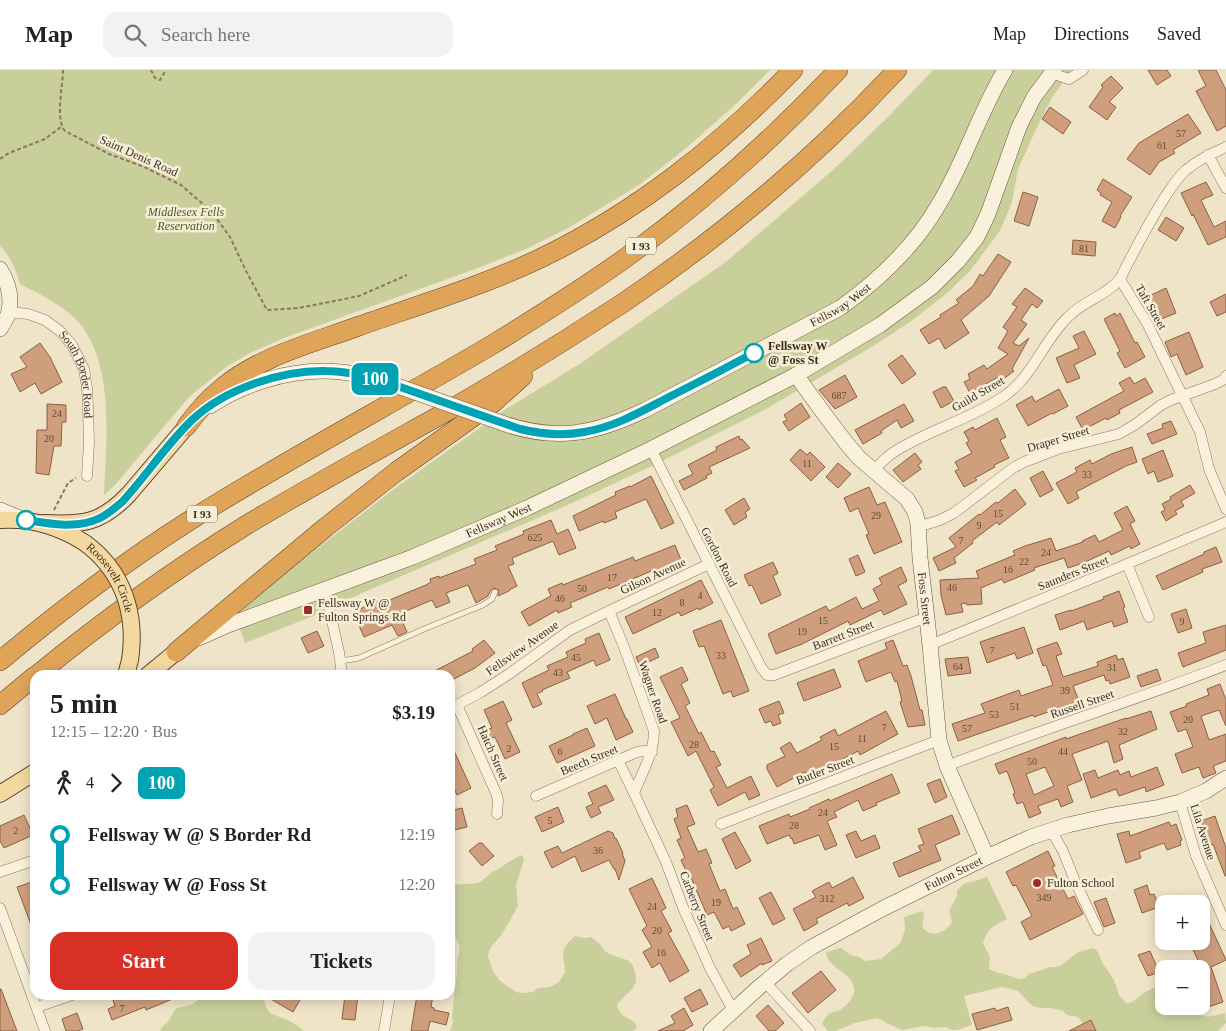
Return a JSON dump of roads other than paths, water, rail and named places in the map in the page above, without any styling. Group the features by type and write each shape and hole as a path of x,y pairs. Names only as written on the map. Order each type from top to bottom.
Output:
{"highway":[{"path":"186,427 199,410 222,388 259,364 520,267 576,240 614,218 684,170 746,116 793,70"},
{"name":"I 93","path":"0,661 115,571 188,522 263,476 490,346 600,276 670,225 736,169 800,109 838,70"},
{"name":"I 93","path":"44,670 136,598 206,551 285,502 483,390 562,342 659,278 735,220 796,168 897,70"},
{"path":"176,652 380,485 494,402 562,342"},
{"name":"I 93","path":"0,705 30,681"}],"main road":[{"name":"Fellsway West","path":"43,524 78,523 94,520 107,514 122,502 186,427 210,406 249,386 282,376 304,372 326,371 356,374 386,382 530,432 552,434 584,432 626,419 840,308 860,294 886,271 930,219 944,195 1005,70"},
{"name":"Fellsway West","path":"154,670 176,652 205,635 413,557 527,508 651,449 796,376 907,306 950,270 966,253 977,237 988,214 1018,126 1034,97 1052,71"},
{"path":"0,269 7,282 10,295 9,312 0,329"},
{"name":"Foss Street","path":"796,376 859,458 910,502 917,515 939,740 947,766 987,857"},
{"path":"0,510 26,520"},
{"name":"Roosevelt Circle","path":"0,520 26,520 62,530 85,543 107,564 117,579 129,608 132,625 132,644 128,667"},
{"path":"0,788 30,774"},
{"path":"0,794 30,774"},
{"name":"Fulton Street","path":"711,1031 765,982 812,947 882,909 987,857 1051,830 1086,820 1180,802 1206,791 1226,778"}],"street":[{"path":"1052,71 1068,79 1083,70"},
{"name":"Taft Street","path":"1226,147 1208,155 1185,171 1171,188 1143,233 1120,279 1148,325 1200,432 1209,469 1226,509"},
{"path":"1208,155 1226,188"},
{"name":"Guild Street","path":"874,470 892,453 924,435 966,417 1003,397 1024,377 1066,318 1075,310 1112,288 1120,279"},
{"name":"South Border Road","path":"9,312 28,314 45,320 72,345 84,369 88,407 89,443 87,476"},
{"name":"Draper Street","path":"918,526 940,520 954,513 1013,468 1024,462 1058,449 1119,434 1161,405 1182,395 1215,384 1226,376"},
{"name":"Gordon Road","path":"651,449 761,667 767,674"},
{"name":"Saunders Street","path":"930,644 1226,522"},
{"name":"Gilson Avenue","path":"609,611 709,564"},
{"path":"1127,564 1149,617"},
{"path":"325,590 342,670"},
{"name":"Fellsview Avenue","path":"455,705 509,674 570,630 609,611"},
{"name":"Wagner Road","path":"609,611 654,731 652,752 634,793"},
{"name":"Barrett Street","path":"767,674 774,674 927,616"},
{"name":"Russell Street","path":"947,766 1226,665"},
{"name":"Hatch Street","path":"455,708 496,792 498,800 497,814"},
{"name":"Butler Street","path":"721,824 939,740"},
{"name":"Beech Street","path":"536,796 637,752 652,752"},
{"path":"618,760 634,793"},
{"name":"Carberry Street","path":"634,793 666,862 684,910 710,968 733,1010"},
{"name":"Lila Avenue","path":"1180,802 1196,856 1226,925"},
{"path":"1051,830 1063,851 1098,930"},
{"path":"0,872 30,862"},
{"path":"0,908 30,988"},
{"path":"765,982 810,1031"},
{"path":"34,1000 45,1031"},
{"path":"37,1007 57,1000"},
{"path":"384,1031 389,1000"}],"lane":[{"path":"341,661 359,658 484,605 492,599 495,592"}],"place":[{"name":"Fellsway W @ Foss St","path":"754,353"},
{"name":"Fellsway W @ Fulton Springs Rd","path":"308,610"},
{"name":"Fulton School","path":"1037,883"}],"park label":[{"name":"Middlesex Fells Reservation","path":"186,219"}]}
